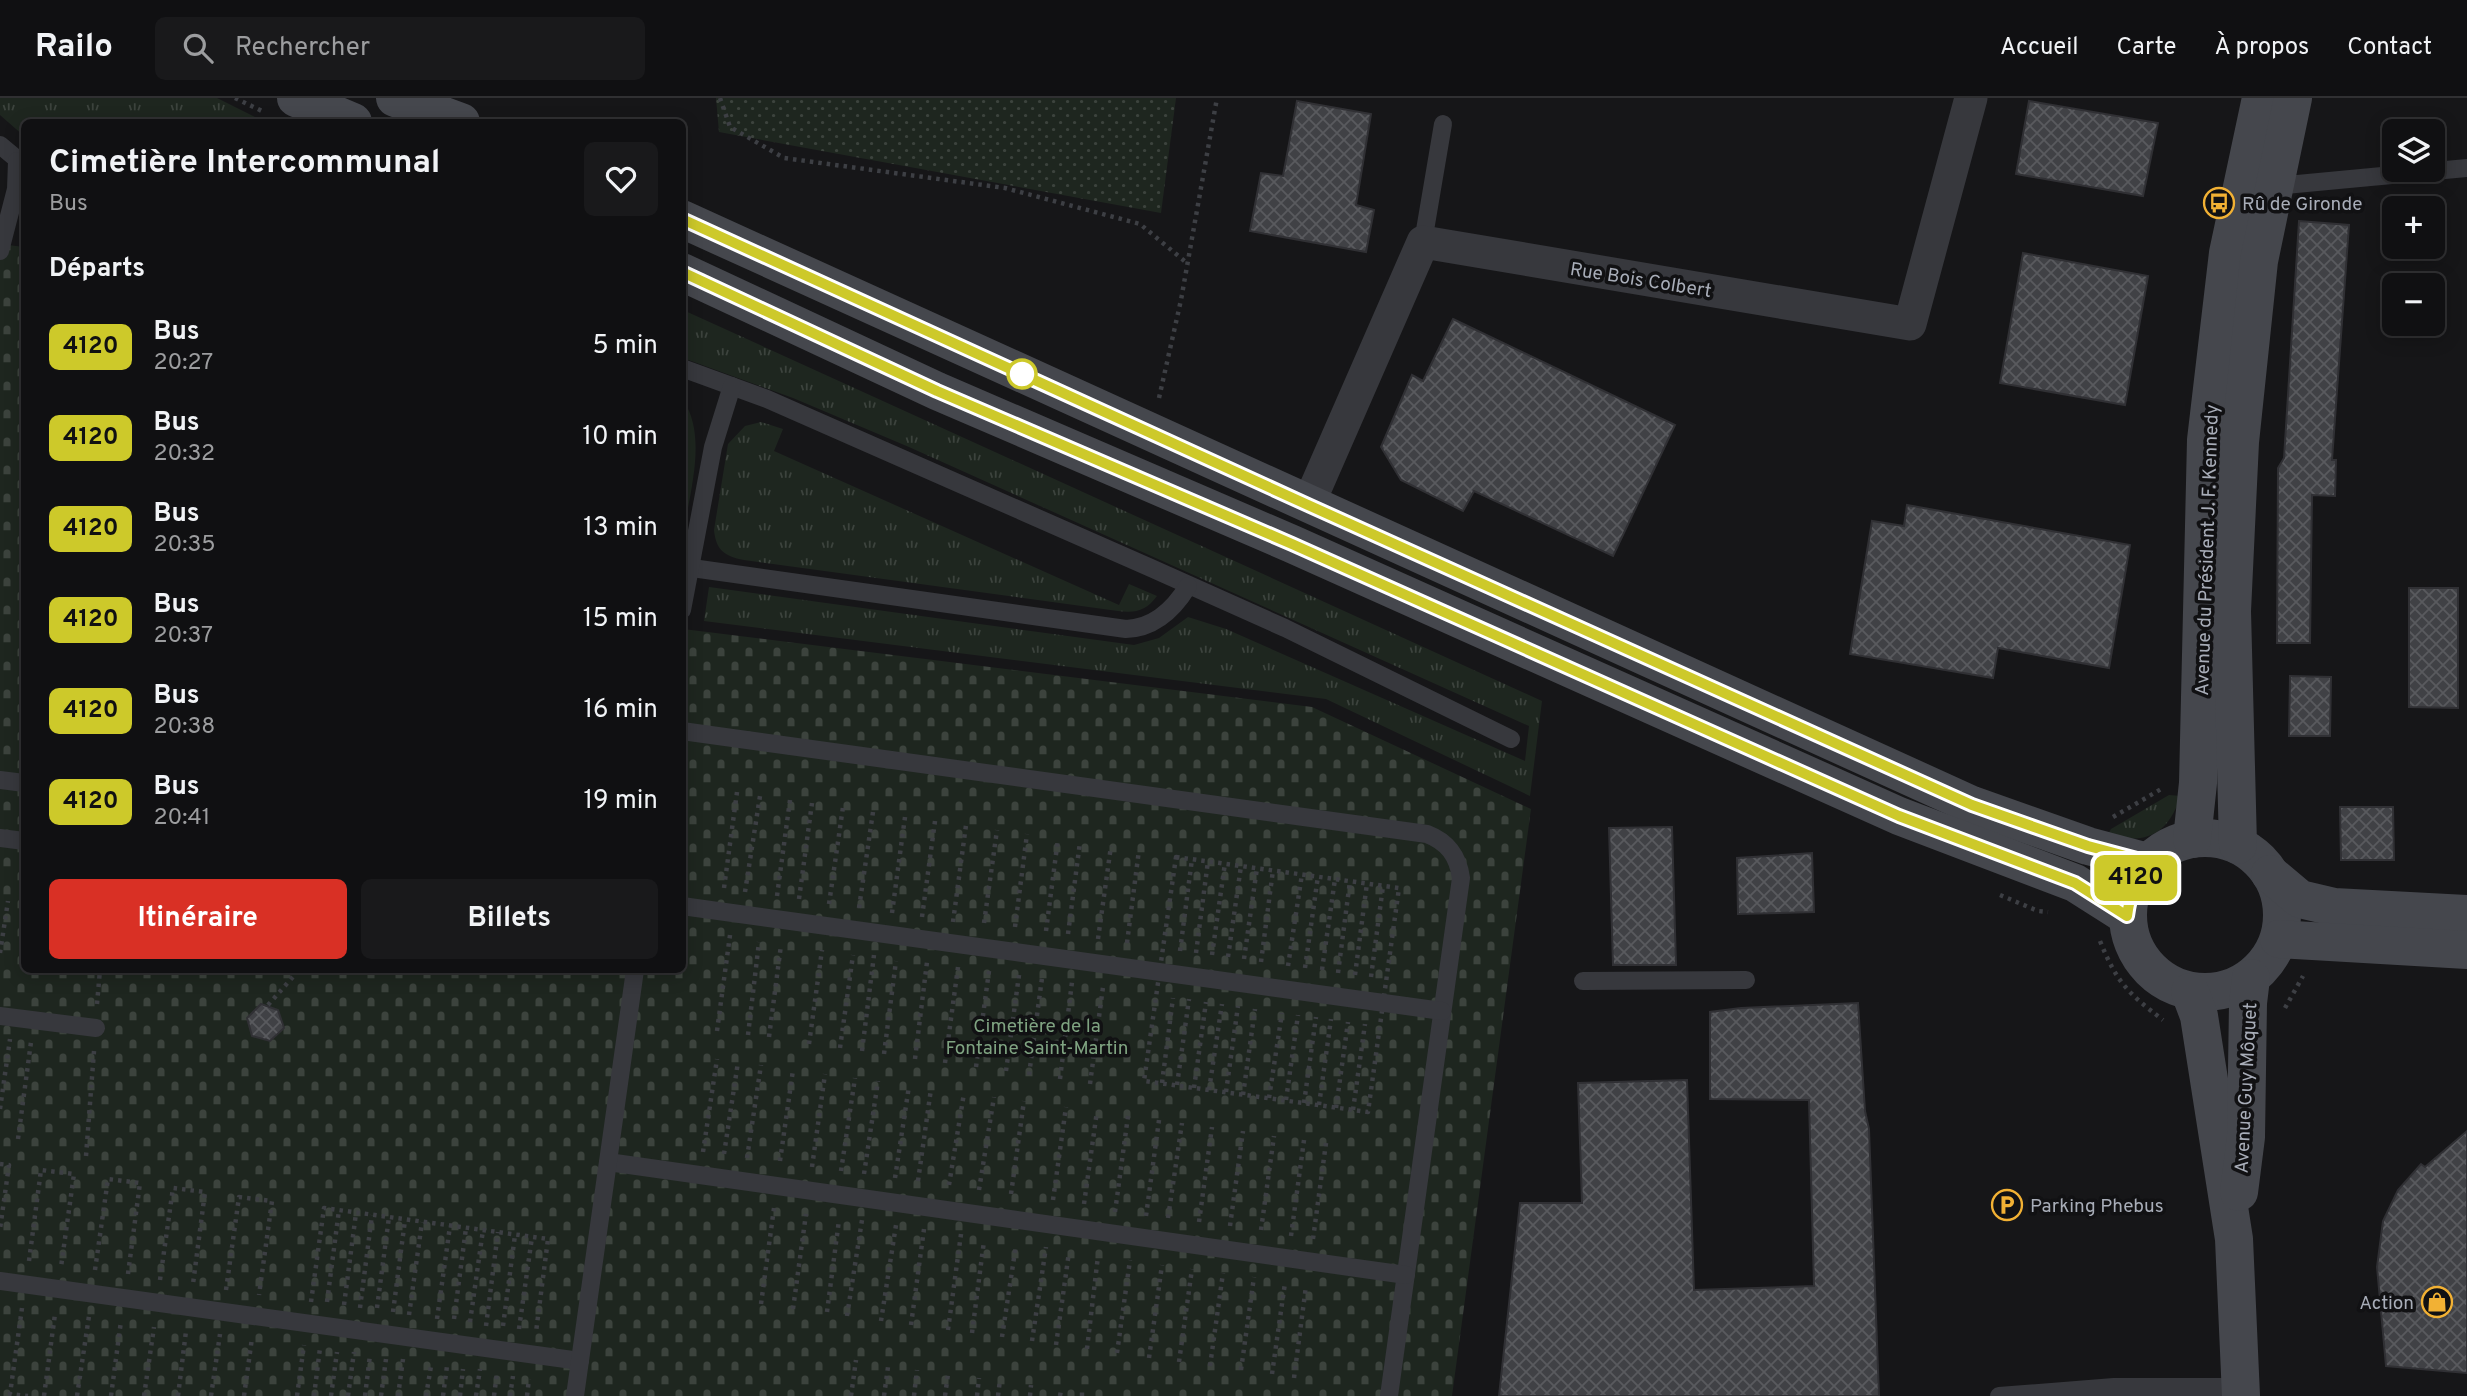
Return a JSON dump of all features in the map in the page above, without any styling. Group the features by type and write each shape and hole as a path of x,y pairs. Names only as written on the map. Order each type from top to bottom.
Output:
{"main road":[{"path":"395,98 453,119"},
{"path":"412,98 455,119"},
{"name":"Avenue du Président J. F. Kennedy","path":"2192,839 2198,783 2206,440 2228,253 2261,98"},
{"name":"Avenue du Président J. F. Kennedy","path":"2238,845 2232,611 2240,442 2259,261 2293,98"},
{"path":"300,103 345,119"},
{"path":"686,221 1972,805 2088,846 2148,862"},
{"path":"686,274 937,391 1292,544 1899,816 2075,883 2127,916"},
{"path":"1132,474 1151,433"},
{"path":"1292,544 1308,505"},
{"path":"2270,874 2281,905 2279,939 2267,961 2251,978 2232,988 2190,992 2169,985 2152,973 2139,956 2130,937 2127,916 2129,896 2137,878 2148,862 2169,847 2192,839 2216,839 2238,845 2256,857 2270,874 2300,899 2334,907 2467,914"},
{"path":"2279,939 2467,950"},
{"name":"Avenue Guy Môquet","path":"2234,1239 2246,1137 2248,1003 2251,978"},
{"name":"Avenue Guy Môquet","path":"2190,992 2199,1016 2234,1239 2240,1391"}],"street":[{"name":"Rue Bois Colbert","path":"1423,242 1910,324 1971,98"},
{"path":"1308,505 1423,242"}],"lane":[{"path":"1423,242 1443,124"},
{"path":"0,145 21,163 0,251"},
{"path":"2275,186 2467,169"},
{"path":"686,369 766,399 1285,628 1511,739"},
{"path":"686,593 713,447 732,386"},
{"path":"692,568 1126,629 1140,628 1154,621 1179,600 1188,586"},
{"path":"686,732 1427,834 1438,838 1452,852 1459,865 1461,878 1389,1396"},
{"path":"0,780 21,783"},
{"path":"0,838 21,841"},
{"path":"686,907 1442,1011"},
{"path":"575,1396 635,973"},
{"path":"1583,981 1746,979"},
{"path":"7,1017 96,1028"},
{"path":"608,1162 1406,1275"},
{"path":"0,1281 580,1361"},
{"path":"1999,1396 2114,1387 2240,1391"}],"path":[{"path":"720,98 730,127 784,158 1005,188 1140,224 1188,264"},
{"path":"1151,433 1188,264 1217,98"},
{"path":"717,1031 732,913 737,792"},
{"path":"732,913 760,796"},
{"path":"769,1037 790,800"},
{"path":"748,1035 812,803"},
{"path":"862,1051 888,934 905,817"},
{"path":"915,1059 935,821"},
{"path":"945,1063 967,825"},
{"path":"976,1067 997,830"},
{"path":"1006,1071 1027,834"},
{"path":"1028,1075 1058,839"},
{"path":"1059,1079 1080,842"},
{"path":"1108,965 1111,846"},
{"path":"1090,1084 1108,965 1139,850"},
{"path":"0,953 8,901"},
{"path":"884,1054 888,934"},
{"path":"86,1156 100,973"},
{"path":"268,1005 296,973"},
{"path":"0,1109 7,1017"},
{"path":"18,1139 34,1020"},
{"path":"699,1175 717,1059"},
{"path":"720,1178 738,1062"},
{"path":"744,1181 761,1065"},
{"path":"847,1316 855,1078"},
{"path":"827,1312 878,1081"},
{"path":"909,1086 911,1325"},
{"path":"881,1321 931,1089"},
{"path":"946,1210 964,1093"},
{"path":"948,1330 976,1214 994,1097"},
{"path":"1002,1337 1024,1101"},
{"path":"1056,1345 1097,1111"},
{"path":"1087,1349 1128,1116"},
{"path":"1117,1353 1159,1120"},
{"path":"0,1164 9,1166 0,1229"},
{"path":"298,1396 324,1208 548,1239 483,1348 443,1396"},
{"path":"972,1333 976,1214"},
{"path":"398,1396 422,1222"},
{"path":"450,1226 494,1396"},
{"path":"466,1228 483,1348 510,1396"},
{"path":"483,1230 483,1348 527,1396"},
{"path":"476,1396 498,1233"},
{"path":"426,1396 483,1348 515,1235"},
{"path":"460,1396 532,1237"},
{"path":"852,1396 856,1360"},
{"path":"884,1396 888,1367"},
{"path":"914,1396 917,1370"},
{"path":"945,1396 948,1374"},
{"path":"977,1396 979,1378"},
{"path":"998,1396 1000,1380"},
{"path":"1030,1396 1031,1385"},
{"path":"10,1394 28,1396"}],"green space":[{"path":"0,98 217,98 259,119 21,119 21,133 0,115"},
{"path":"716,98 1176,98 1161,213 719,132"},
{"name":"Cimetière de la Fontaine Saint-Martin","path":"0,244 21,247 21,973 686,973 686,629 1312,707 1531,809 1452,1396 0,1396"},
{"path":"686,311 1542,701 1530,796 1326,699 704,621 709,587 1134,645 1159,638 1188,617 1226,629 1525,761 1529,726 909,447 793,398 686,359"},
{"path":"686,406 696,448 686,519"},
{"path":"761,422 783,429 774,451 1119,605 1129,584 1157,596 1140,610 1118,611 744,560 731,556 719,547 714,530 728,444 745,426"},
{"path":"2169,795 2181,796 2175,810 2161,829 2133,839 2106,838 2111,829"}],"building":[{"path":"1297,101 1371,114 1356,205 1374,210 1366,252 1250,231 1261,173 1283,176"},
{"path":"2029,101 2158,123 2143,196 2016,174"},
{"path":"2299,221 2349,225 2332,460 2336,460 2335,496 2312,495 2310,643 2277,643 2278,468 2284,458"},
{"path":"2023,253 2148,276 2125,405 2000,383"},
{"path":"1453,319 1675,425 1613,556 1474,491 1463,511 1401,480 1381,447 1412,375 1423,381"},
{"path":"1907,505 2130,545 2109,668 1998,648 1993,678 1850,654 1872,521 1904,526"},
{"path":"2409,588 2458,588 2458,708 2409,707"},
{"path":"2290,676 2331,677 2330,736 2289,736"},
{"path":"2340,807 2393,807 2394,860 2341,860"},
{"path":"1672,827 1676,965 1613,965 1609,828"},
{"path":"1812,853 1814,912 1738,914 1737,858"},
{"path":"1858,1003 1865,1111 1869,1129 1879,1396 1499,1396 1520,1203 1582,1203 1578,1083 1687,1080 1694,1290 1814,1286 1809,1100 1710,1099 1710,1012 1741,1008"},
{"path":"261,1004 278,1010 284,1028 270,1041 252,1036 247,1018"},
{"name":"Action","path":"2467,1131 2467,1373 2386,1366 2377,1267 2383,1221 2398,1190 2421,1164 2425,1167"}],"bus line":[{"name":"4120","path":"686,221 1972,805 2088,846 2148,862 2129,896 2127,916 2075,883 1899,816 1292,544 937,391 686,274"}],"place":[{"name":"Rû de Gironde","path":"2219,203"},
{"name":"Parking Phebus","path":"2007,1205"},
{"name":"Action","path":"2437,1302"}]}
